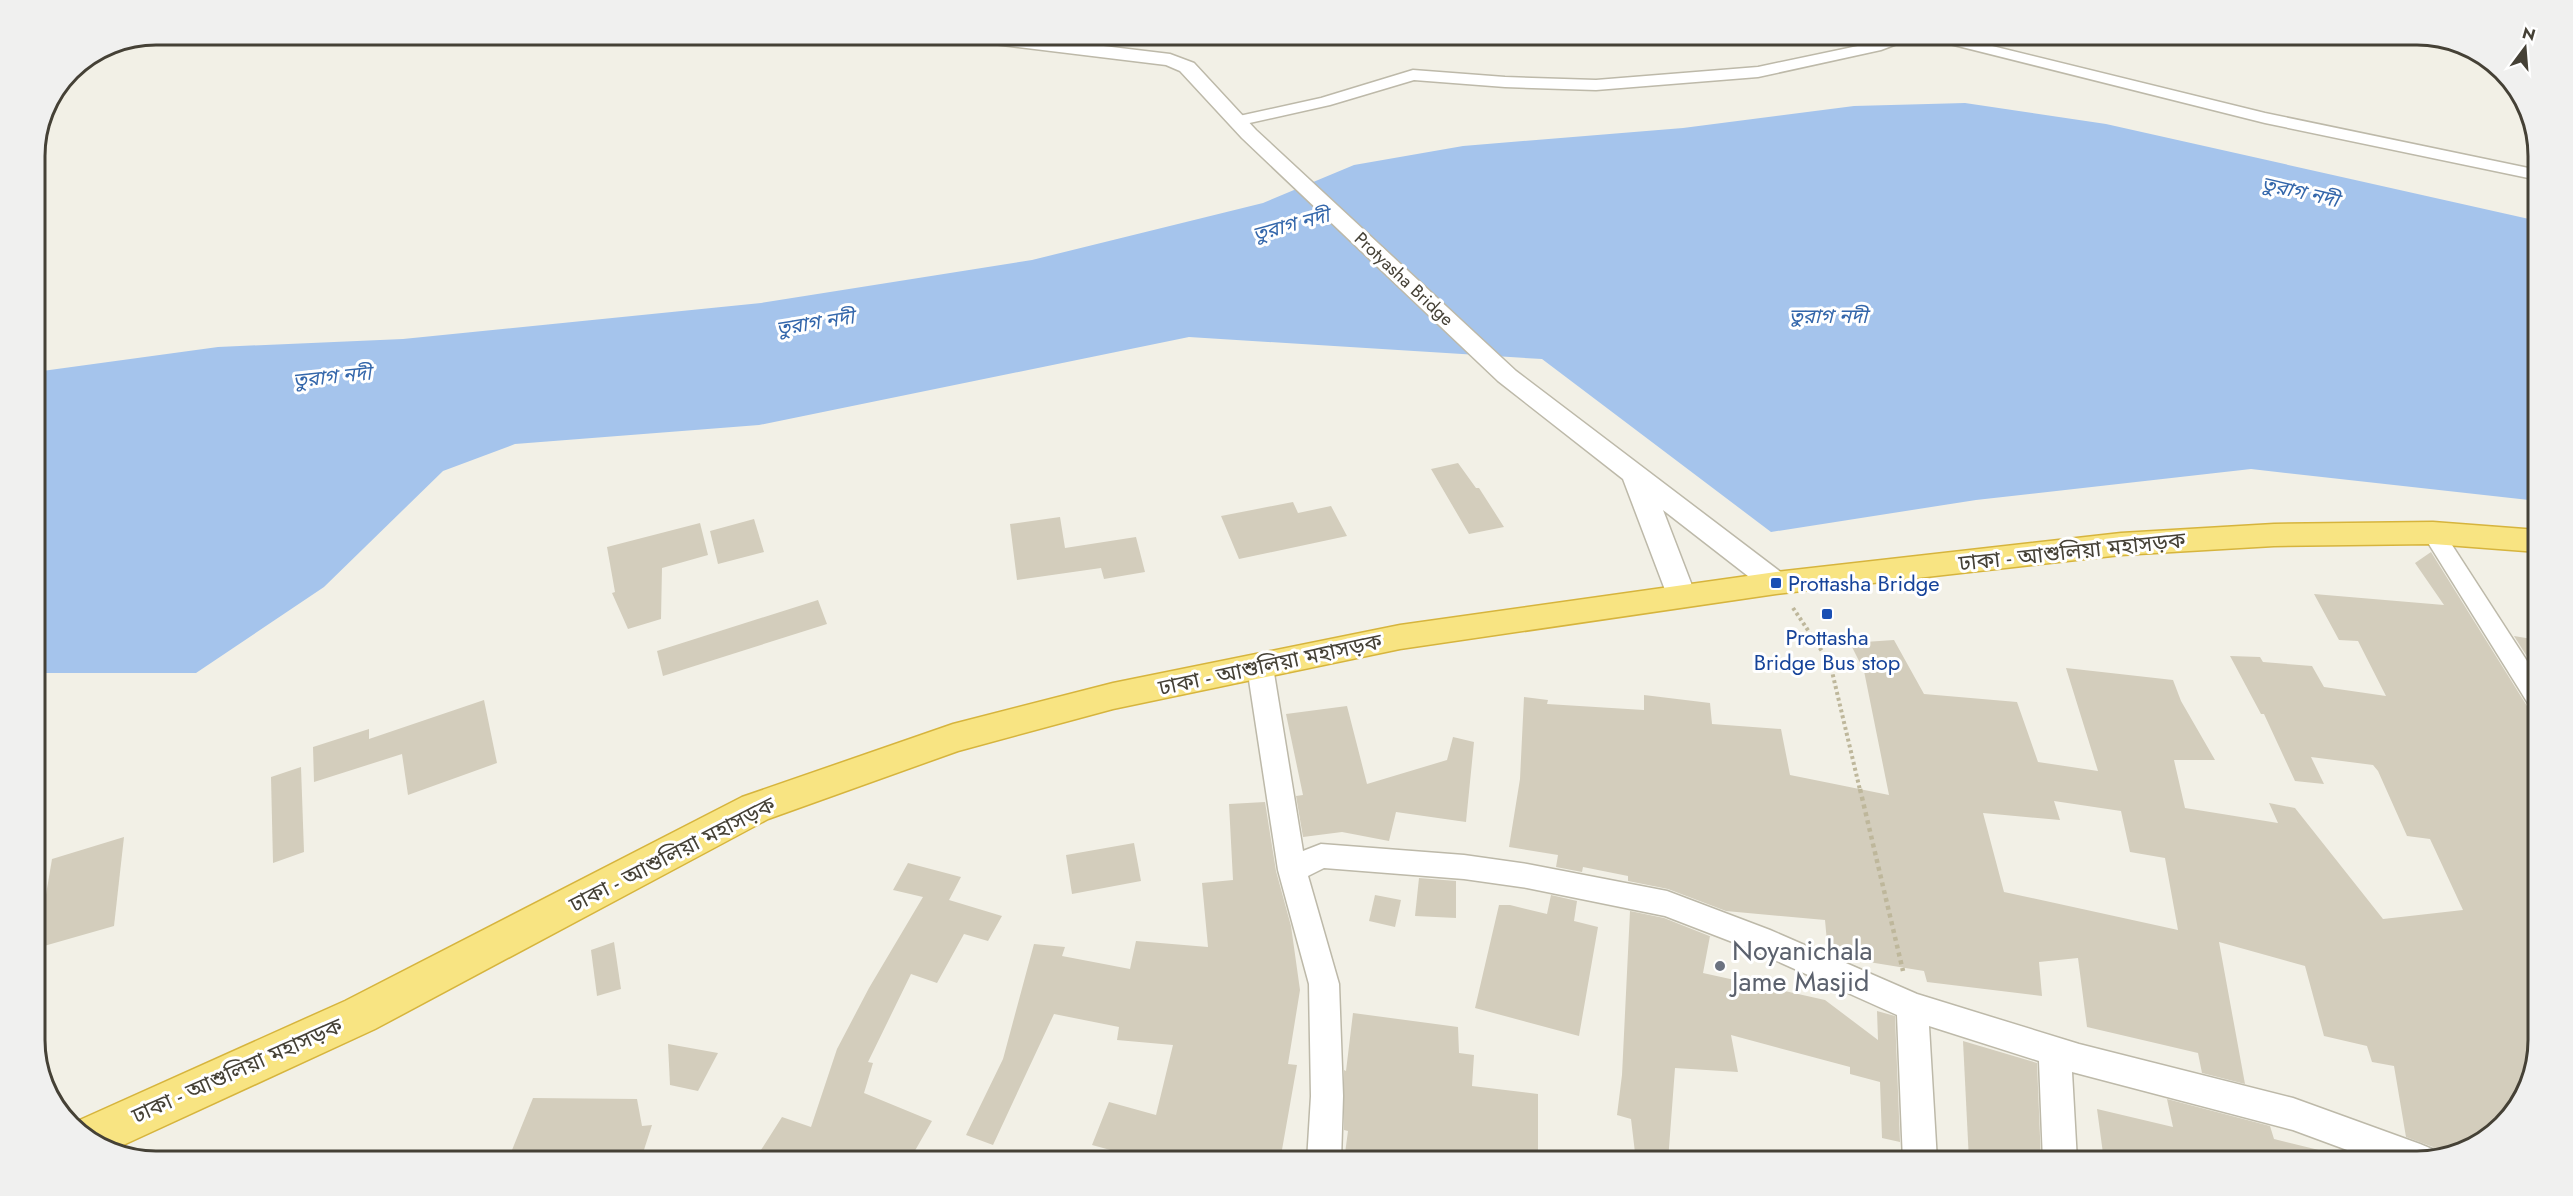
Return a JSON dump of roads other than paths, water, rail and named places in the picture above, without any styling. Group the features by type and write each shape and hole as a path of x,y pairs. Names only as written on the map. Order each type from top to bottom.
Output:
{"highway":[{"name":"ঢাকা - আশুলিয়া মহাসড়ক","path":"97,1134 360,1015 755,808 953,738 1113,696 1260,668 1400,637 1776,583 2121,544 2274,535 2433,533 2528,540"}],"street":[{"name":"Protyasha Bridge","path":"1045,45 1170,60 1187,67 1243,128 1507,376 1776,583"},
{"path":"1243,128 1413,75 1505,82 1596,85 1769,70 1882,45"},
{"path":"1968,45 2265,118 2528,173"},
{"path":"1635,474 1681,596"},
{"path":"2433,533 2528,682"},
{"path":"1260,668 1292,870 1324,984 1327,1096 1324,1151"},
{"path":"1292,870 1321,856 1464,867 1527,876 1667,904 1759,939 1912,1007 2055,1052 2294,1114 2393,1151"},
{"path":"1912,1007 1919,1151"},
{"path":"2055,1052 2060,1151"}],"water":[{"name":"তুরাগ নদী","path":"1965,103 2106,124 2528,219 2528,500 2251,469 1976,500 1771,532 1542,359 1189,337 759,425 515,444 443,471 324,587 196,673 45,673 45,371 218,347 403,339 761,303 1032,260 1263,203 1354,165 1463,146 1683,128 1854,106"}],"place":[{"name":"Prottasha Bridge","path":"1776,583"},
{"name":"Prottasha Bridge Bus stop","path":"1827,614"},
{"name":"Noyanichala Jame Masjid","path":"1720,966"}]}
